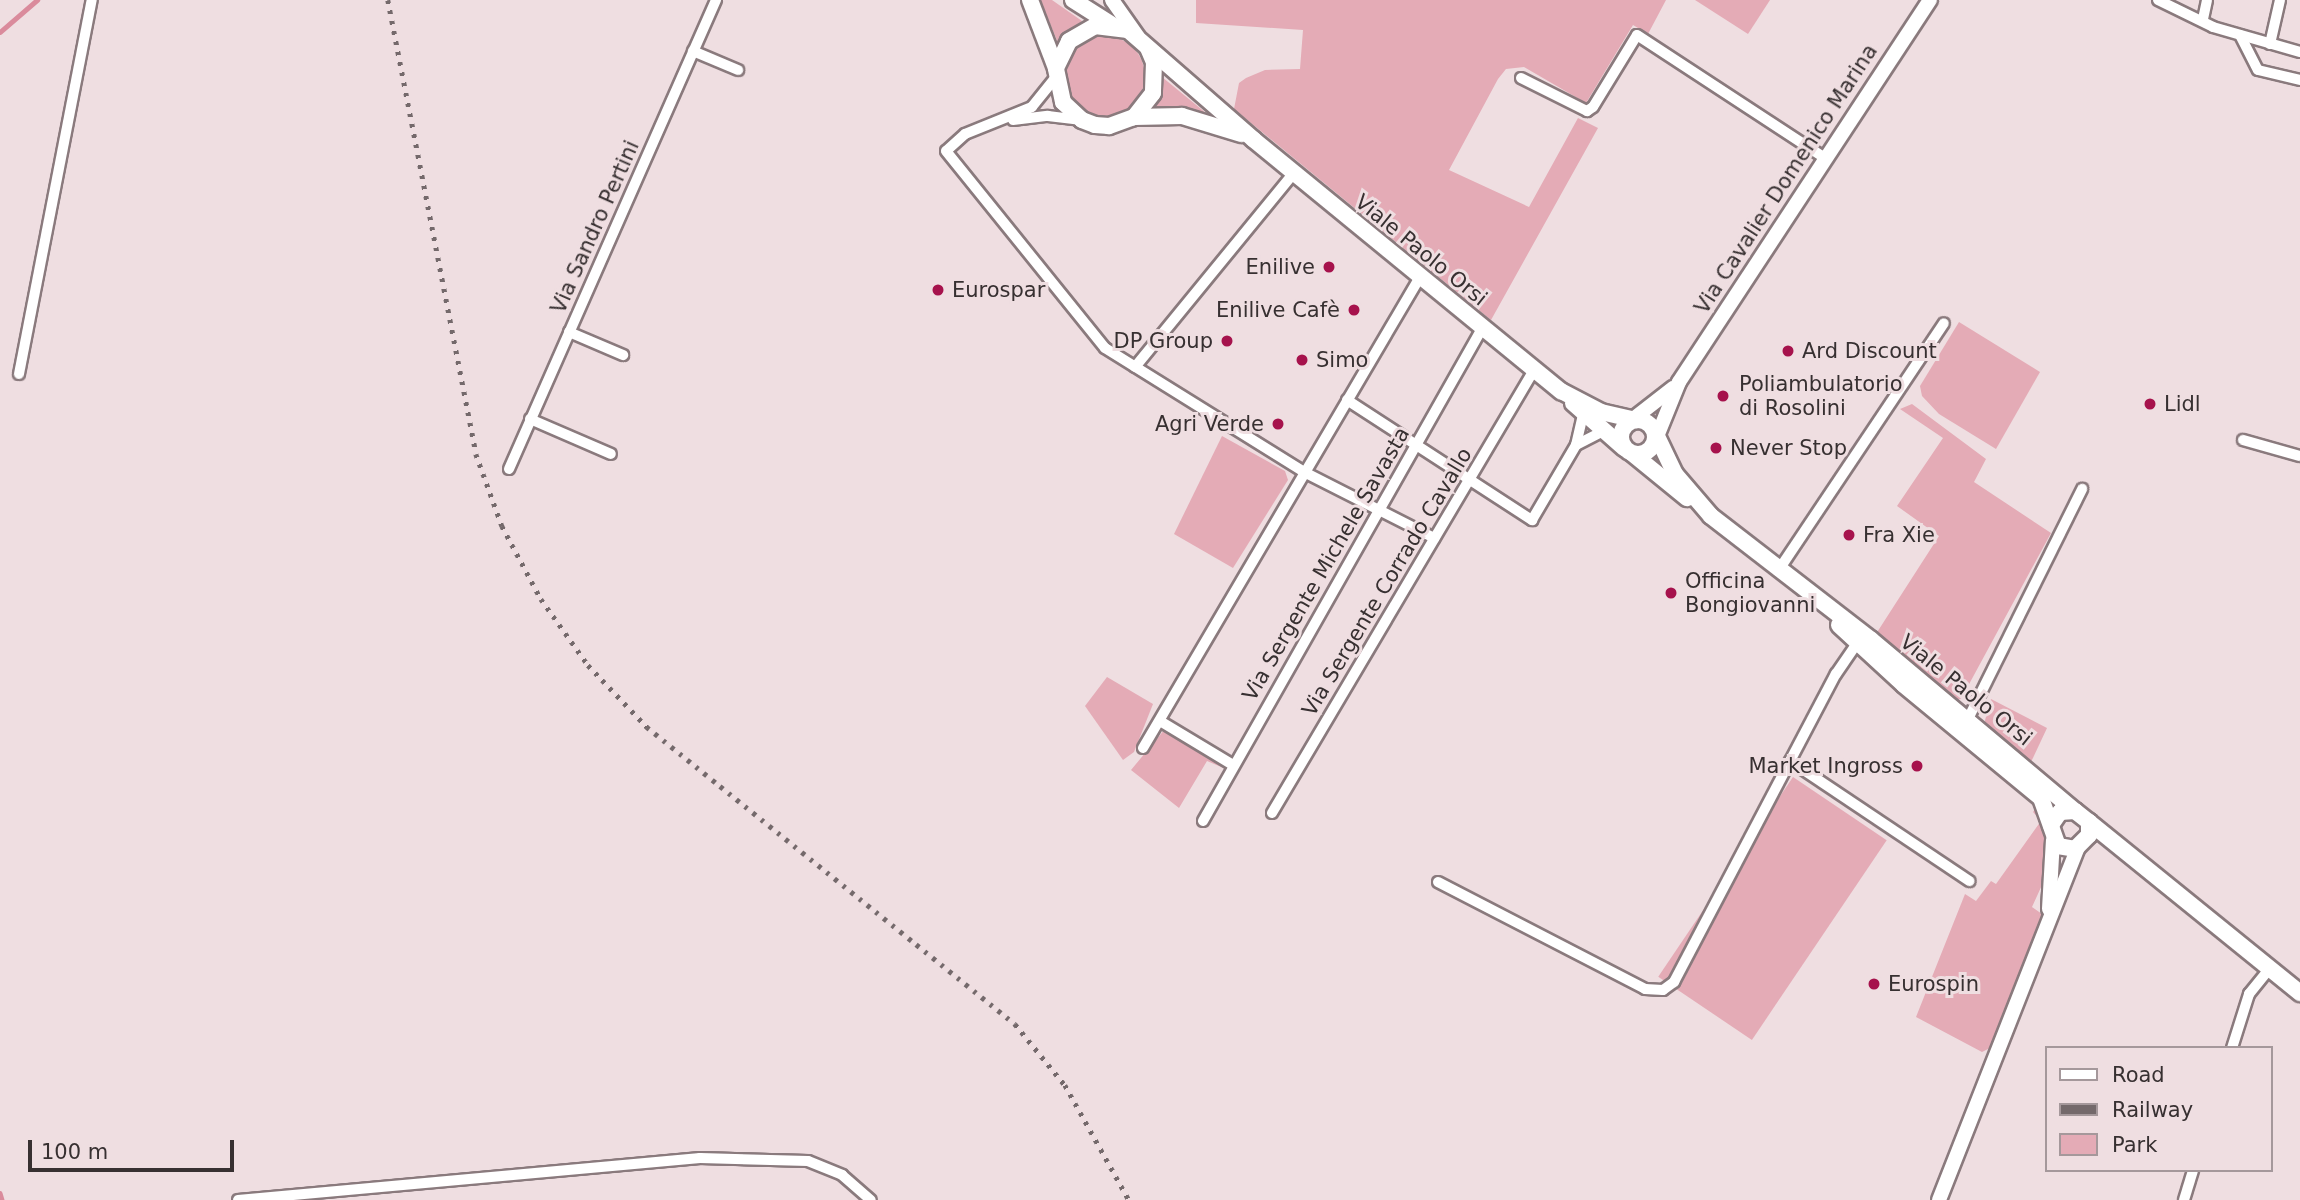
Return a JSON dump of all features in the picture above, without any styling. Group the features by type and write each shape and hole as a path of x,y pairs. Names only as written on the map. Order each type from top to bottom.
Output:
{"main road":[{"path":"1030,0 1056,73 1063,102 1082,120 1108,126 1134,117 1182,116 1211,121 1254,140"},
{"path":"1073,0 1097,22 1114,26 1144,43 1254,140"},
{"path":"1056,73 1069,41 1097,22"},
{"path":"1134,117 1153,93 1154,62 1144,43"},
{"name":"Viale Paolo Orsi","path":"1254,140 1562,391"},
{"path":"1562,391 1603,431 1703,509"},
{"path":"1562,391 1601,412 1632,421 1657,434 1668,460 1703,509"},
{"path":"1630,452 1621,436 1632,421"},
{"path":"1630,452 1645,453 1657,434"},
{"name":"Viale Paolo Orsi","path":"1703,509 1825,608 1860,639 1904,685 2044,802 2052,833"},
{"name":"Viale Paolo Orsi","path":"1860,639 1968,719 2076,810"},
{"path":"2141,863 2107,848 2064,849 2052,833 2060,812 2076,810 2089,822 2141,863 2300,993"},
{"path":"2080,847 2089,835 2089,822"}],"street":[{"path":"19,374 92,0"},
{"name":"Via Sandro Pertini","path":"509,469 716,0"},
{"path":"1097,22 1110,0 1144,43"},
{"name":"Via Cavalier Domenico Marina","path":"1679,382 1930,0"},
{"path":"2158,0 2240,35 2300,52"},
{"path":"2203,19 2207,0"},
{"path":"2270,44 2280,0"},
{"path":"1521,78 1587,111 1593,107 1637,35 1825,158"},
{"path":"2240,35 2258,70 2300,80"},
{"path":"693,51 738,69"},
{"path":"1056,73 1032,107 1000,123 965,134 946,151 1105,348 1306,473 1434,538"},
{"path":"1000,123 1048,116 1082,120"},
{"path":"1135,367 1294,173"},
{"path":"1143,748 1420,277"},
{"path":"1778,571 1944,323"},
{"name":"Via Sergente Michele Savasta","path":"1203,821 1483,327"},
{"path":"569,332 623,355"},
{"name":"Via Sergente Corrado Cavallo","path":"1272,813 1534,370"},
{"path":"1632,421 1679,382"},
{"path":"1657,434 1679,382"},
{"path":"1347,400 1532,520 1576,445 1583,414"},
{"path":"530,419 611,454"},
{"path":"1576,445 1603,431"},
{"path":"2243,440 2300,456"},
{"path":"2025,785 2007,761 1971,730 1968,719 2082,489"},
{"path":"1438,881 1645,989 1662,990 1674,982 1836,674 1860,639"},
{"path":"1904,685 1925,695 1953,718 1968,719"},
{"path":"1160,721 1233,765"},
{"path":"1790,761 1969,881"},
{"path":"2049,918 2052,833"},
{"path":"1940,1200 2049,918 2080,847"},
{"path":"2233,1046 2249,995 2270,968"},
{"path":"238,1200 700,1158 808,1161 842,1175 868,1198"},
{"path":"2184,1200 2192,1172"}],"green space":[{"path":"1040,0 1052,0 1082,21 1059,45"},
{"path":"1196,0 1666,0 1648,34 1633,25 1586,103 1524,67 1506,69 1498,79 1449,170 1529,207 1578,118 1598,128 1491,320 1234,109 1239,83 1246,78 1265,70 1300,69 1303,30 1196,23"},
{"path":"1695,0 1770,0 1748,34"},
{"path":"1105,36 1120,39 1133,48 1142,61 1145,76 1142,91 1133,104 1120,113 1105,116 1090,113 1077,104 1068,91 1065,76 1068,61 1077,48 1090,39"},
{"path":"1162,77 1206,113 1178,108 1149,111 1159,96"},
{"path":"1959,322 2040,372 1996,449 1939,414 1922,396 1920,386"},
{"path":"1912,404 1986,459 1974,482 2051,533 1961,699 1952,700 1874,637 1939,536 1897,506 1943,438 1900,409"},
{"path":"1222,436 1285,471 1288,480 1233,568 1174,534"},
{"path":"1107,677 1153,704 1134,752 1123,760 1085,706"},
{"path":"1991,699 2047,728 2031,762 1984,724"},
{"path":"1165,729 1226,769 1207,761 1179,808 1131,770"},
{"path":"1793,777 1887,840 1752,1040 1658,977"},
{"path":"2039,804 2046,839 2042,885 2032,907 2042,914 1992,1047 1982,1052 1916,1017 1965,894 1976,901 1991,881 1996,884 2041,821 2033,812"}],"waterway":[{"path":"0,32 37,0"},
{"path":"0,1193 2,1200"}],"railway":[{"path":"388,0 476,454 502,526 541,599 588,665 647,727 1015,1024 1065,1085 1129,1200"}],"place":[{"name":"Enilive","path":"1329,267"},
{"name":"Eurospar","path":"938,290"},
{"name":"Enilive Cafè","path":"1354,310"},
{"name":"DP Group","path":"1227,341"},
{"name":"Ard Discount","path":"1788,351"},
{"name":"Simo","path":"1302,360"},
{"name":"Poliambulatorio di Rosolini","path":"1723,396"},
{"name":"Lidl","path":"2150,404"},
{"name":"Agri Verde","path":"1278,424"},
{"name":"Never Stop","path":"1716,448"},
{"name":"Fra Xie","path":"1849,535"},
{"name":"Officina Bongiovanni","path":"1671,593"},
{"name":"Market Ingross","path":"1917,766"},
{"name":"Eurospin","path":"1874,984"}]}
